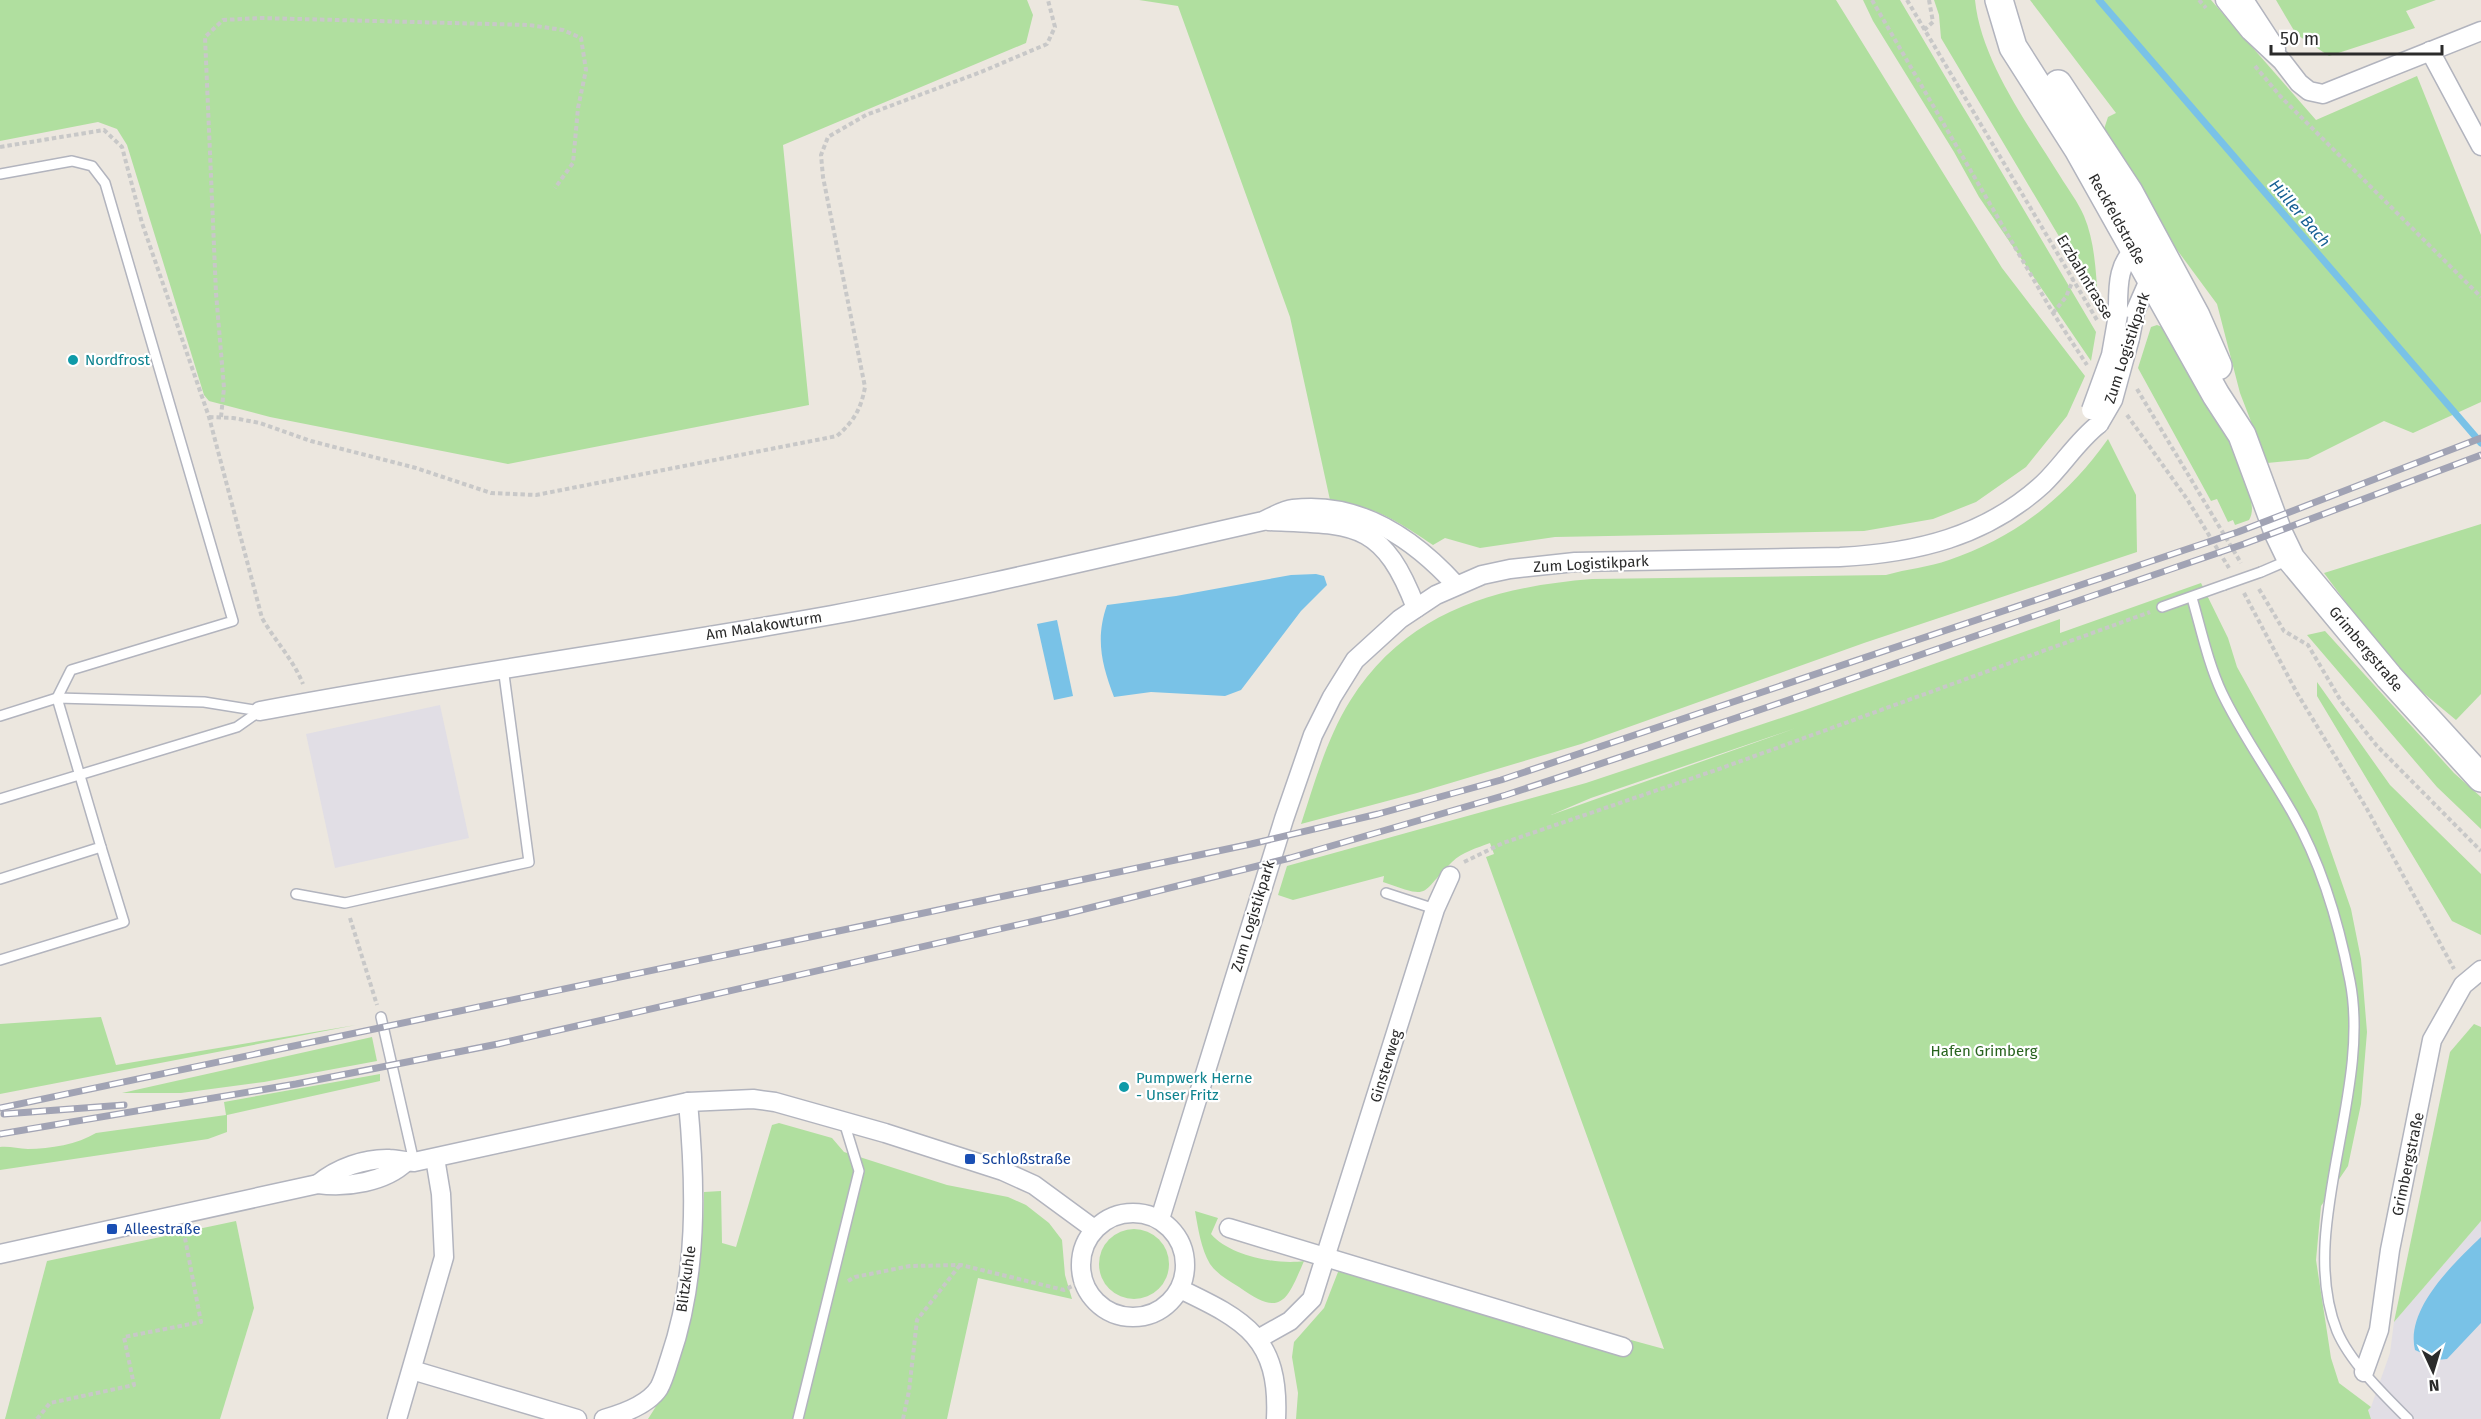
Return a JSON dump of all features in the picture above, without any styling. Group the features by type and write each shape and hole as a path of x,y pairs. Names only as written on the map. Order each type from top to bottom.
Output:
{"street":[{"name":"Reckfeldstraße","path":"1999,0 2013,47 2149,254 2196,316 2232,396 2242,435 2270,507"},
{"name":"Reckfeldstraße","path":"2016,0 2030,42 2130,192 2149,254"},
{"path":"2226,0 2250,31 2309,91 2323,94 2481,31"},
{"path":"2244,0 2264,26 2282,62"},
{"path":"2430,51 2481,146"},
{"name":"Zum Logistikpark","path":"2084,436 2111,355 2118,315 2119,275 2149,254"},
{"name":"Zum Logistikpark","path":"1160,1220 1284,819 1313,735 1332,697 1355,660 1400,619 1416,608 1456,585 1482,575 1538,565 1575,562 1874,555 1932,546 1978,528 2027,498 2058,470 2084,436 2099,424 2113,400 2149,254"},
{"name":"Grimbergstraße","path":"2270,507 2291,559 2389,677 2481,778"},
{"name":"Am Malakowturm","path":"260,711 503,667 831,615 947,592 1263,521 1291,509 1337,510 1368,519 1408,541 1431,558 1456,585"},
{"name":"Am Malakowturm","path":"1263,521 1322,522 1343,526 1370,536 1386,549 1407,585 1416,608"},
{"name":"Ginsterweg","path":"1258,1339 1290,1321 1312,1299 1435,909 1450,876"},
{"name":"Grimbergstraße","path":"2364,1372 2379,1330 2390,1250 2432,1040 2463,985 2481,970"},
{"path":"0,1254 318,1184 328,1176 368,1161 391,1159 410,1162 435,1158 688,1102 753,1099 775,1102 970,1159 1034,1185 1094,1229"},
{"name":"Blitzkuhle","path":"604,1419 640,1405 658,1389 676,1340 688,1279 693,1229 693,1148 688,1102"},
{"path":"397,1419 444,1257 441,1194 435,1158"},
{"path":"1132,1212 1160,1220 1170,1227 1184,1250 1186,1263 1180,1289 1161,1309 1149,1315 1122,1316 1097,1304 1083,1281 1082,1254 1094,1229 1111,1217 1132,1212"},
{"path":"1229,1228 1623,1347"},
{"path":"1180,1289 1224,1309 1242,1322 1258,1339 1272,1367 1277,1399 1276,1419"},
{"path":"412,1370 577,1419"}],"lane":[{"path":"0,174 72,161 92,166 105,183 233,621 71,670 57,698 124,922 0,960"},
{"path":"2162,607 2192,598 2291,559"},
{"path":"2192,598 2212,668 2222,692 2294,815 2313,856 2336,920 2350,983 2355,1045 2326,1232 2328,1300 2338,1333 2364,1372 2408,1419"},
{"path":"296,894 345,903 529,862 503,667"},
{"path":"0,716 57,698 204,702 260,711"},
{"path":"0,799 237,727 260,711"},
{"path":"0,879 101,847"},
{"path":"1386,893 1435,909"},
{"path":"381,1017 410,1162"},
{"path":"798,1419 859,1171 844,1122"}],"path":[{"path":"310,702 297,670 273,639 262,618 209,417 260,423 311,441 416,468 491,493 536,495 837,436 861,409 865,387 823,177 821,155 828,138 866,115 981,72 1047,44 1055,27 1048,0"},
{"path":"1872,0 2080,356"},
{"name":"Erzbahntrasse","path":"1907,0 2103,331"},
{"path":"1924,30 1932,22 1929,0"},
{"path":"2199,0 2206,9"},
{"path":"221,417 224,388 216,293 205,37 222,20 260,18 529,25 563,30 581,38 586,70 578,108 573,163 555,188"},
{"path":"2251,62 2281,97 2481,297"},
{"path":"2053,313 2066,297 2073,280"},
{"path":"2133,382 2246,570"},
{"path":"2127,415 2187,499 2230,570"},
{"path":"2257,586 2284,631 2308,645 2341,701 2377,746 2481,850"},
{"path":"2243,590 2297,693 2367,809 2463,985"},
{"path":"1484,851 2162,607"},
{"path":"345,903 365,960 381,1017"},
{"path":"37,1419 50,1403 134,1386 124,1337 201,1322 185,1238"},
{"path":"829,1292 855,1277 910,1266 961,1265 1064,1290 1083,1281"},
{"path":"903,1419 909,1390 917,1320 961,1265"}],"shaded area":[{"path":"440,705 469,838 335,868 306,734"},
{"path":"2481,1221 2481,1419 2371,1419 2368,1410 2390,1353 2394,1322"}],"green space":[{"path":"0,0 1027,0 1033,15 1026,43 783,145 809,405 508,464 270,417 209,401 204,395 127,145 117,129 98,122 0,141"},
{"path":"1139,0 1836,0 2002,268 2085,376 2067,416 2026,467 1976,502 1933,519 1864,531 1555,537 1480,548 1445,538 1433,545 1386,516 1330,500 1290,317 1178,6"},
{"path":"1863,0 1900,0 2096,332 2091,361 1979,197 1954,152 1873,21"},
{"path":"1934,0 1975,0 1986,46 1996,69 2084,216 2093,247 2098,302 1941,38 1939,15"},
{"path":"2030,0 2211,0 2316,120 2417,76 2481,235 2481,402 2413,433 2384,421 2308,459 2267,463 2240,393 2217,304 2172,243 2103,132 2108,117 2116,113"},
{"path":"2276,0 2436,0 2406,11 2415,28 2329,56 2296,34"},
{"path":"2157,325 2165,328 2236,454 2247,482 2252,505 2249,520 2235,525 2233,520 2228,522 2217,499 2211,501 2138,368 2151,327"},
{"path":"2108,439 2136,495 2137,552 1864,643 1581,744 1417,793 1301,824 1328,746 1350,701 1372,671 1398,646 1425,625 1455,610 1520,589 1592,579 1886,575 1934,564 1973,551 1996,540 2038,513 2076,479"},
{"path":"2481,524 2481,694 2456,720 2397,671 2324,573"},
{"name":"Hafen Grimberg","path":"2201,583 2228,638 2237,667 2317,811 2351,909 2361,959 2367,1032 2361,1104 2348,1166 2321,1206 2316,1260 2331,1358 2339,1383 2371,1407 2368,1410 2371,1419 1296,1419 1298,1393 1292,1357 1294,1342 1324,1308 1338,1272 1626,1356 1631,1340 1664,1349 1486,857 1494,854 1490,843 1460,856 1429,887 1418,892 1383,882 1384,876 1293,900 1278,895 1287,866 1586,783 1802,711 2060,619 2060,633","holes":["1796,728 1551,815 1591,798"]},
{"path":"2325,631 2454,773 2481,797 2481,829 2437,787 2307,635"},
{"path":"2317,682 2390,785 2481,874 2481,935 2452,921 2317,696"},
{"path":"101,1017 116,1065 356,1025 0,1094 0,1024"},
{"path":"2474,1024 2481,1027 2481,1221 2394,1322 2450,1052"},
{"path":"372,1037 377,1061 264,1082 181,1093 122,1093"},
{"path":"380,1074 380,1081 227,1115 227,1132 208,1139 0,1170 0,1147 28,1149 54,1147 81,1140 96,1133 226,1115 224,1102"},
{"path":"779,1123 832,1138 844,1152 947,1185 1008,1197 1026,1205 1049,1223 1062,1240 1065,1275 1072,1299 978,1278 947,1419 648,1419 675,1368 692,1310 701,1250 704,1192 721,1191 722,1243 736,1247 772,1125"},
{"path":"1195,1211 1218,1218 1211,1234 1230,1248 1268,1260 1304,1261 1287,1296 1273,1303 1264,1302 1216,1271 1204,1252"},
{"path":"236,1221 254,1308 220,1419 5,1419 47,1261"},
{"path":"1141,1229 1154,1235 1163,1244 1167,1250 1169,1264 1167,1278 1159,1289 1148,1297 1127,1299 1109,1289 1101,1278 1099,1257 1109,1239 1120,1231"}],"water":[{"path":"1291,575 1324,576 1327,585 1301,611 1241,690 1225,696 1151,692 1114,697 1103,663 1101,641 1103,617 1107,605 1176,596"},
{"path":"1057,620 1073,696 1054,700 1037,624"},
{"path":"2481,1237 2481,1323 2447,1359 2437,1360 2415,1350 2414,1334 2424,1303 2446,1273"}],"waterway":[{"name":"Hüller Bach","path":"2099,0 2481,443"}],"railway":[{"path":"0,1108 1251,844 1378,814 1501,780 2238,532 2481,438"},
{"path":"0,1134 296,1084 498,1044 1065,914 1290,858 1506,795 1660,744 2244,544 2481,455"},
{"path":"4,1114 124,1105"}],"place":[{"name":"Nordfrost","path":"73,360"},
{"name":"Pumpwerk Herne - Unser Fritz","path":"1124,1087"},
{"name":"Schloßstraße","path":"970,1159"},
{"name":"Alleestraße","path":"112,1229"}]}
